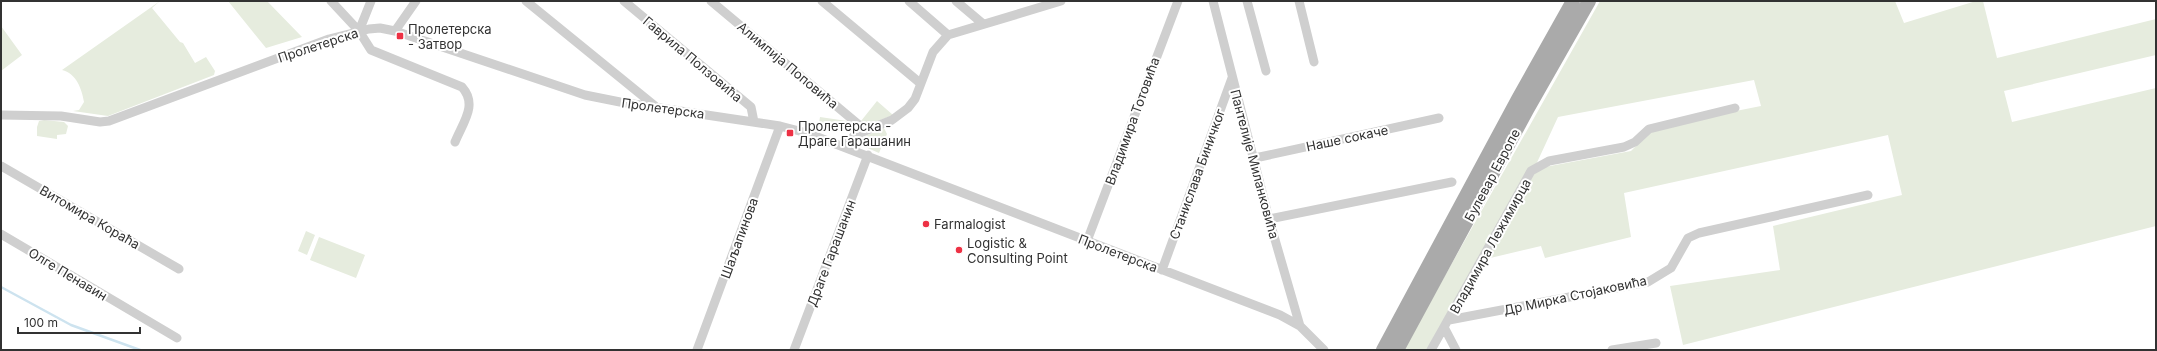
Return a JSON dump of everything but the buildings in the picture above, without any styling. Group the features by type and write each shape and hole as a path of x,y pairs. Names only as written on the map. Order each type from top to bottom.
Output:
{"main road":[{"name":"Булевар Европе","path":"1382,350 1573,1"},
{"name":"Булевар Европе","path":"1397,350 1527,110 1589,1"}],"street":[{"path":"331,1 359,31 371,50 462,88 468,95 470,106 455,142"},
{"path":"359,31 371,1"},
{"path":"395,31 416,1"},
{"path":"526,1 656,107"},
{"name":"Гаврила Ползовића","path":"624,1 751,107 754,122"},
{"name":"Алимпија Поповића","path":"711,1 865,130"},
{"path":"822,1 920,83"},
{"path":"909,1 948,35"},
{"path":"956,1 982,23"},
{"path":"843,146 849,139 865,130 892,120 908,108 915,99 933,52 948,35 1042,4 1061,1"},
{"name":"Владимира Тотовића","path":"1087,241 1178,1"},
{"name":"Пантелије Миланковића","path":"1213,1 1232,78 1255,158 1269,219 1300,326"},
{"path":"1247,1 1266,71"},
{"path":"1299,1 1314,62"},
{"name":"Пролетерска","path":"1,115 61,116 100,122 109,121 329,39 359,31 380,28 395,31 578,93 604,100 780,126 808,133 1280,315 1300,326 1324,350"},
{"name":"Станислава Биничког","path":"1162,270 1232,78"},
{"name":"Владимира Лежимирца","path":"1431,350 1447,324 1531,171 1549,161 1624,147 1635,142 1649,129 1735,108"},
{"name":"Наше сокаче","path":"1255,158 1439,118"},
{"name":"Шаљапинова","path":"697,350 780,126"},
{"name":"Драге Гарашанин","path":"794,350 868,155"},
{"name":"Витомира Кораћа","path":"1,166 178,269"},
{"path":"1269,219 1452,182"},
{"name":"Др Мирка Стојаковића","path":"1447,324 1648,282 1671,268 1688,238 1699,233 1868,195"},
{"name":"Олге Пенавин","path":"1,234 177,338"},
{"path":"1447,324 1456,350"},
{"path":"1612,350 1656,343"}],"shaded area":[{"path":"160,1 152,8 180,42 183,43 195,63 206,57 215,71 214,75 108,116 73,111 79,110 84,102 83,97 78,82 75,78 71,74 62,70"},
{"path":"228,1 267,1 302,37 266,48"},
{"path":"1600,1 1895,1 1904,23 1976,1 1983,1 1997,58 2156,19 2156,55 2004,91 2012,122 2156,88 2156,226 1683,345 1670,286 1780,270 1773,226 1902,195 1888,135 1624,193 1631,237 1545,258 1541,246 1486,259 1434,350 1403,350","holes":["1754,80 1761,106 1655,127 1631,151 1534,169 1558,117"]},
{"path":"1,26 22,55 1,71"},
{"path":"877,101 893,115 868,125 861,121"},
{"path":"820,117 847,121 843,133 819,123"},
{"path":"39,121 64,122 68,126 66,134 57,135 57,139 37,136"},
{"path":"884,128 887,134 879,153 856,143 856,140"},
{"path":"306,231 315,235 307,255 298,251"},
{"path":"319,237 365,255 356,278 310,260"}],"waterway":[{"path":"1,287 71,325 140,350"}],"place":[{"name":"Пролетерска - Затвор","path":"400,36"},
{"name":"Пролетерска - Драге Гарашанин","path":"790,133"},
{"name":"Farmalogist","path":"926,224"},
{"name":"Logistic & Consulting Point","path":"959,250"}]}
